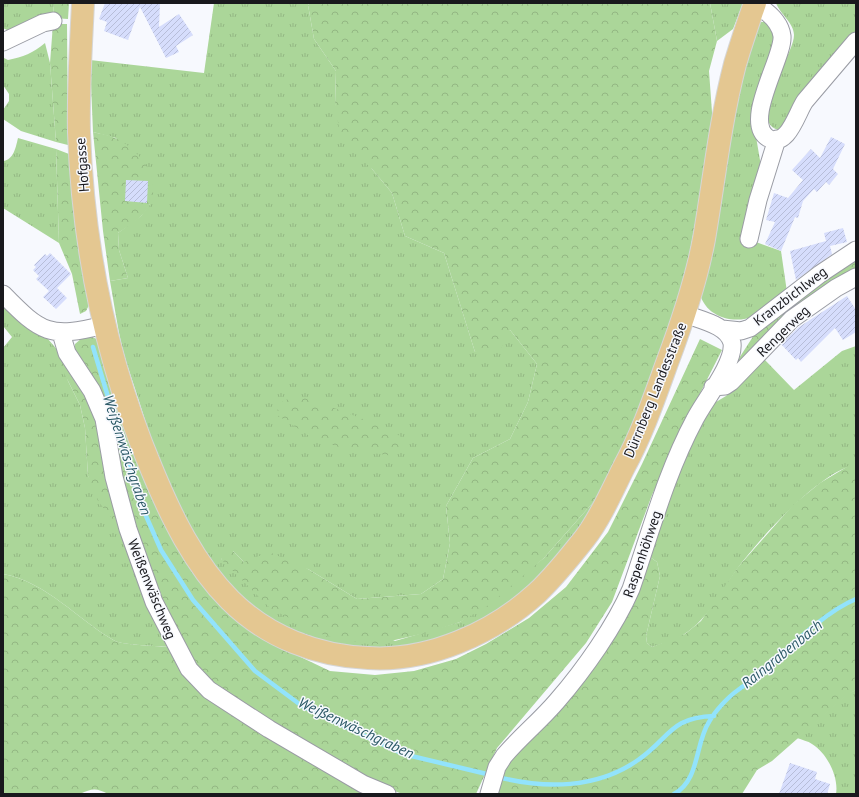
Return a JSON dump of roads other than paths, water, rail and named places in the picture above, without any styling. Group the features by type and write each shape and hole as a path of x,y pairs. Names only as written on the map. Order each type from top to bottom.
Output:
{"main road":[{"name":"Hofgasse","path":"83,3 79,77 79,133 90,249 104,325"},
{"name":"Dürrnberg Landesstraße","path":"104,325 118,378 136,433 166,504 190,549 213,582 232,603 259,624 289,641 319,652 351,658 380,659 415,655 448,646 482,631 508,616 537,593 563,565 588,533 637,442 685,314 703,242 715,165 735,64 755,4"}],"street":[{"path":"755,4 770,14 780,28 782,36 767,82 760,116 763,132 767,137 777,139 786,136 791,130 804,101 856,42"},
{"path":"3,42 43,23 53,21"},
{"path":"748,239 758,200 777,139"},
{"name":"Kranzbichlweg","path":"722,329 741,331 755,324 820,274 856,250"},
{"name":"Rengerweg","path":"713,387 725,386 731,382 792,319 822,297 856,277"},
{"path":"3,294 27,318 50,331 61,333 79,332 104,325"},
{"path":"685,314 722,329 730,339 730,357"},
{"name":"Raspenhöhweg","path":"490,789 497,767 511,748 558,701 599,644 624,605 632,589 669,473 695,418 730,357 755,324"},
{"name":"Weißenwäschweg","path":"61,333 67,353 92,391 104,419 114,477 130,535 154,602 189,669 209,690 269,730 357,781 387,794"}],"waterway":[{"name":"Weißenwäschgraben","path":"93,347 139,500 161,550 193,600 255,671 302,706 403,754 491,775"},
{"name":"Raingrabenbach","path":"674,794 682,788 693,771 701,740 712,718 722,704 734,693 763,672 819,622 831,613 856,599"},
{"name":"Weißenwäschgraben","path":"498,777 516,781 552,785 570,784 605,777 622,770 638,760 671,730 679,725 688,720 699,717 714,716"}]}
